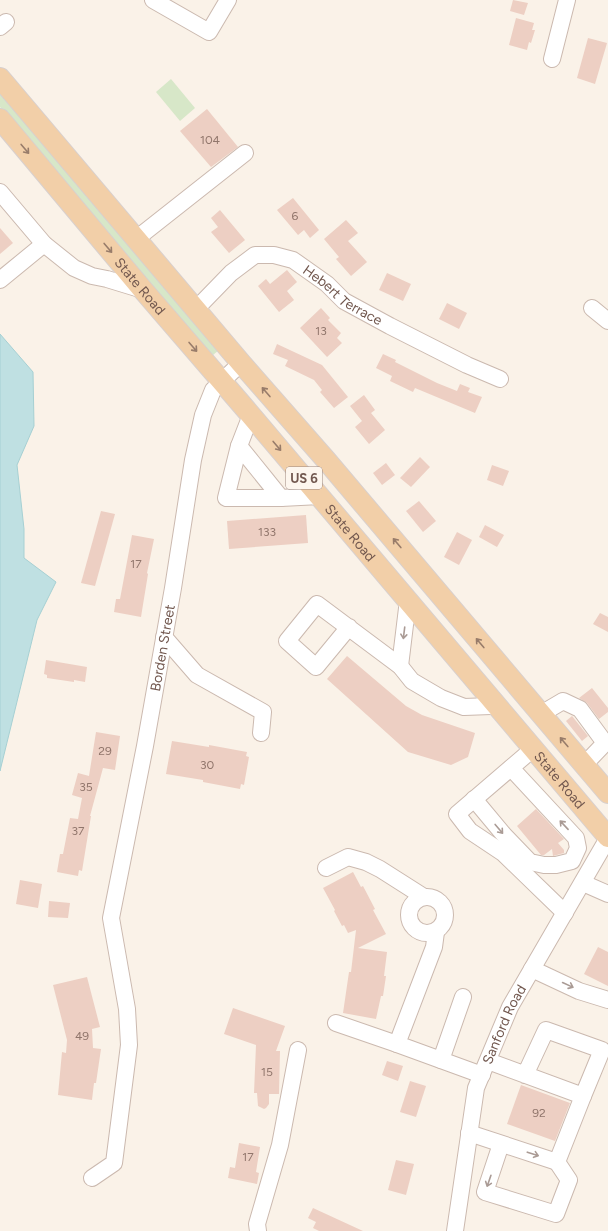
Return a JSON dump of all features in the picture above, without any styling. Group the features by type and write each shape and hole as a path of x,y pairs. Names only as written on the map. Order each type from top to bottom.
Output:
{"main road":[{"name":"State Road","path":"0,78 608,793"},
{"name":"State Road","path":"0,119 143,290 497,704 608,838"}],"street":[{"path":"154,0 209,32 228,0"},
{"path":"552,59 567,0"},
{"path":"136,239 245,153"},
{"path":"0,192 44,244 74,268 92,276 143,290"},
{"path":"0,280 44,244"},
{"name":"Hebert Terrace","path":"196,309 231,273 255,255 274,255 293,260 327,284 344,301 390,326 500,379"},
{"path":"592,308 608,321"},
{"name":"Borden Street","path":"92,1178 114,1163 129,1045 127,1009 110,918 145,746 203,415 214,390 241,363"},
{"path":"251,415 239,446 226,498 320,496"},
{"path":"239,446 281,498"},
{"path":"400,666 408,600"},
{"path":"349,627 400,666 412,681 441,698 464,707 490,706 497,704"},
{"path":"164,637 197,675 263,712 261,733"},
{"path":"541,714 563,701 580,709 607,743 584,765"},
{"path":"534,748 457,814 470,831 503,853 565,913"},
{"path":"474,799 504,835 530,862 544,865 556,865 572,861 578,848 576,838 511,768"},
{"name":"Sanford Road","path":"455,1231 476,1088 510,1007 608,838"},
{"path":"326,868 348,857 366,862 380,868 424,897 434,898 442,904 446,914 443,924 436,932 434,947 397,1044"},
{"path":"583,883 608,894"},
{"path":"424,897 414,902 409,911 410,921 416,930 426,934 436,932"},
{"path":"532,969 579,991 608,1000"},
{"path":"441,1060 463,997"},
{"path":"336,1023 441,1060 525,1075 583,1096"},
{"path":"525,1075 546,1030 602,1050 557,1162"},
{"path":"258,1231 257,1224 280,1145 298,1050"},
{"path":"469,1133 557,1162 569,1180 556,1214 485,1192 501,1144"}],"green space":[{"path":"171,79 195,108 180,121 156,92"},
{"path":"0,86 219,350 213,355 211,355 0,107"}],"water":[{"path":"0,334 33,372 34,426 17,465 24,529 24,558 56,582 37,620 0,771"}],"building":[{"path":"513,0 528,3 524,15 510,11"},
{"path":"516,18 534,23 532,30 535,30 527,50 509,45"},
{"path":"588,38 607,43 595,84 577,78"},
{"path":"207,109 238,147 211,167 180,131"},
{"path":"293,198 319,230 310,238 304,230 298,235 277,210"},
{"path":"220,210 245,240 229,253 211,232 218,227 211,218"},
{"path":"346,220 358,233 348,241 367,262 351,276 336,259 339,257 324,239"},
{"path":"0,228 13,243 0,254"},
{"path":"287,270 297,282 287,291 294,300 279,312 258,286 266,279 270,284"},
{"path":"387,273 411,284 403,301 379,290"},
{"path":"447,303 467,313 459,329 439,319"},
{"path":"321,308 330,318 328,320 341,333 337,338 342,343 327,357 300,328"},
{"path":"277,344 322,365 348,397 334,408 320,392 322,390 314,380 285,366 288,360 273,354"},
{"path":"383,354 396,360 395,362 437,383 457,391 460,384 470,388 468,392 482,397 475,413 415,388 413,392 390,381 392,376 376,368"},
{"path":"364,395 375,410 371,413 385,430 369,444 355,427 362,421 350,406"},
{"path":"420,457 430,467 411,487 400,478"},
{"path":"386,463 395,475 382,485 373,473"},
{"path":"492,465 509,471 503,486 487,480"},
{"path":"419,501 436,521 423,532 406,511"},
{"path":"101,511 115,514 95,586 81,583"},
{"path":"306,515 308,543 229,549 227,521"},
{"path":"485,525 504,535 497,547 479,537"},
{"path":"457,532 472,540 459,565 444,557"},
{"path":"132,535 154,539 147,573 141,617 114,612 116,599 120,599"},
{"path":"600,613 608,617 608,632 593,624"},
{"path":"347,656 406,706 422,715 475,733 468,757 451,765 408,752 327,679"},
{"path":"46,660 87,667 85,682 47,678 47,675 44,674"},
{"path":"592,688 608,708 608,712 599,719 587,703 579,698"},
{"path":"572,716 588,736 582,741 566,721"},
{"path":"96,732 120,736 115,770 103,768 90,816 82,871 79,870 78,876 57,872 60,854 63,854 70,818 78,819 82,798 72,795 78,773 89,776"},
{"path":"172,741 209,747 209,745 247,752 246,756 249,757 244,785 241,784 240,789 203,782 203,780 166,774"},
{"path":"536,809 564,839 558,843 564,850 564,853 553,856 552,849 544,855 541,855 517,826"},
{"path":"353,872 361,887 363,886 375,909 373,910 386,934 358,948 387,952 383,996 381,996 376,1019 343,1013 349,972 351,972 356,930 348,933 344,925 342,926 323,888"},
{"path":"20,880 42,884 38,908 16,904"},
{"path":"49,901 70,903 68,918 48,917"},
{"path":"598,947 608,952 608,986 584,974"},
{"path":"87,977 100,1027 92,1029 93,1048 101,1049 92,1100 58,1095 62,1052 66,1053 67,1040 53,985"},
{"path":"233,1008 285,1026 276,1051 280,1051 279,1094 269,1094 269,1104 264,1109 258,1106 257,1093 254,1093 256,1045 224,1034"},
{"path":"387,1061 403,1066 398,1081 382,1075"},
{"path":"410,1081 426,1086 416,1117 400,1112"},
{"path":"521,1085 570,1103 555,1141 507,1124"},
{"path":"239,1143 260,1147 256,1172 259,1173 257,1184 228,1178 230,1167 235,1168"},
{"path":"396,1160 414,1164 406,1195 388,1190"},
{"path":"313,1208 363,1231 319,1231 313,1228 316,1222 308,1218"}]}
